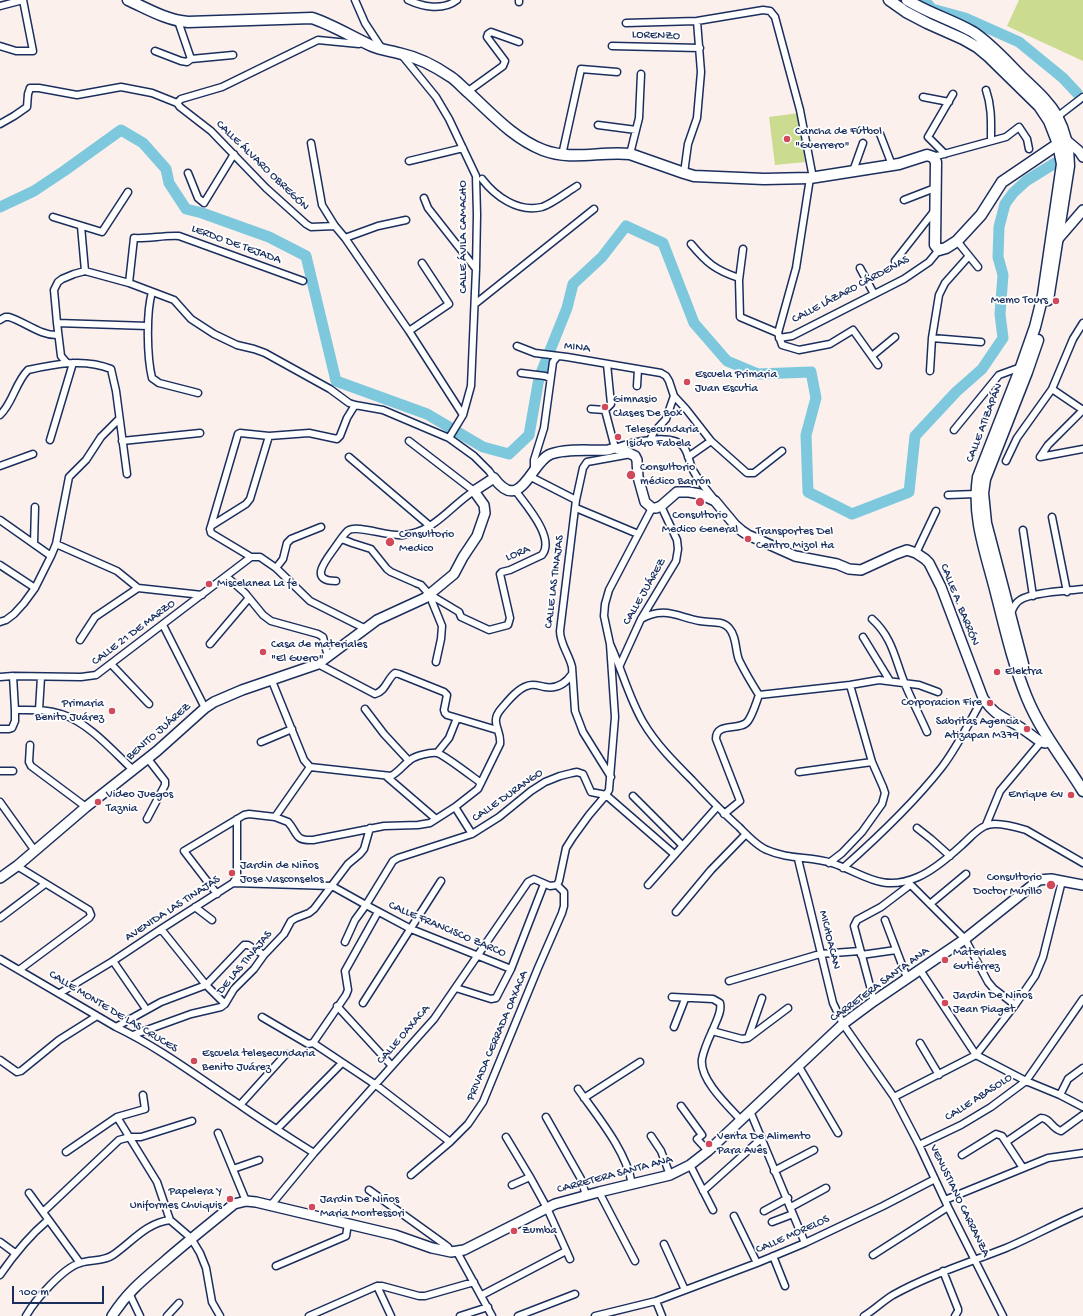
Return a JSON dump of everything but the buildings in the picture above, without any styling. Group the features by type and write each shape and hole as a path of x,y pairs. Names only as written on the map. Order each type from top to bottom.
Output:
{"main road":[{"path":"128,0 168,19 178,21 188,22 312,18 330,24 374,47 400,53 430,63 452,78 509,130 526,142 543,150 562,155 578,156 621,153 630,154 694,176 764,179 811,178 900,164 927,155 933,157 936,162 935,244 939,250"},
{"path":"889,0 906,12 962,38 977,47 1039,106 1062,142"},
{"path":"907,0 918,7 960,25 975,34 1009,64 1046,101 1057,117 1062,142 1062,164 1054,240"},
{"name":"CALLE LÁZARO CÁRDENAS","path":"939,250 946,248 957,241 981,215 1002,182 1062,142"},
{"name":"CALLE ATIZAPÁN","path":"1006,617 979,526 976,494 978,477 1035,327 1054,240"},
{"name":"CALLE ATIZAPÁN","path":"1006,617 986,523 983,493 985,479 1027,372 1041,330 1049,298 1054,240"},
{"path":"1006,617 1011,652 1026,698 1045,741 1083,791"},
{"path":"1006,617 1033,698 1056,739 1083,778"}],"street":[{"path":"0,6 23,0 33,52 16,51 0,46"},
{"path":"355,0 365,23 382,49"},
{"path":"408,0 430,7 444,6 457,0"},
{"path":"626,23 697,21 763,10 770,11 775,17 800,110 811,178 796,268 778,335 782,345 799,350 830,344 853,330 878,365"},
{"path":"178,21 191,59"},
{"path":"684,173 688,144 697,118 701,72 697,21"},
{"path":"468,92 503,66 505,60 487,37 488,34 491,32 519,42"},
{"path":"0,124 27,107 30,88 39,88 77,95 121,87 152,93 177,103 180,99 222,87 318,40 359,44 362,40"},
{"name":"LORENZO","path":"612,46 700,48"},
{"path":"155,51 181,62 187,62 191,59 233,56"},
{"name":"CALLE ÁVILA CAMACHO","path":"400,53 436,97 449,119 476,176 476,269 471,386 463,415 449,438"},
{"path":"562,155 581,69 617,72"},
{"path":"630,154 639,118 640,74"},
{"path":"986,90 992,117 991,141"},
{"path":"945,154 928,137 953,94"},
{"path":"923,97 949,102"},
{"path":"1057,117 1083,97"},
{"name":"CALLE ÁLVARO OBREGÓN","path":"177,103 180,108 211,131 266,188 306,224 311,227 335,226"},
{"path":"598,125 636,130"},
{"path":"933,157 1006,137 1019,127 1027,139 1029,149"},
{"path":"880,134 892,165"},
{"path":"1062,142 1079,151 1083,157"},
{"path":"310,143 322,205 408,330 463,415"},
{"path":"853,171 863,143"},
{"path":"409,161 463,148"},
{"path":"188,173 198,198 204,203 234,154"},
{"path":"476,176 486,180 508,198 512,204 529,208 542,207 577,186"},
{"path":"904,200 935,188"},
{"path":"53,218 102,232 128,192"},
{"path":"424,198 428,208 476,269"},
{"path":"475,304 594,209"},
{"path":"895,261 935,210"},
{"path":"1054,240 1083,210"},
{"path":"345,238 378,226 406,220"},
{"path":"81,226 84,271"},
{"name":"LERDO DE TEJADA","path":"129,283 134,238 149,239 167,235 180,236 303,281"},
{"path":"957,241 978,267"},
{"path":"691,244 711,266 739,278"},
{"path":"742,249 739,278 740,317 778,335"},
{"name":"CALLE LÁZARO CÁRDENAS","path":"778,335 792,336 904,279 929,262 939,250"},
{"path":"930,371 932,338 939,295 945,283 969,256"},
{"path":"408,330 449,304 422,263"},
{"path":"860,268 874,294"},
{"path":"70,363 61,356 54,290 56,285 62,279 84,271 129,283 174,300 191,319 214,334 237,345 265,353 330,389 345,400 355,405 383,410 449,438 474,456 490,471 498,483 507,490 515,490 520,488 545,457 551,454 566,451 608,450 639,441 675,441 685,448 694,472 715,500 742,531 795,556 830,562 856,571 907,550 916,553 936,511"},
{"path":"152,292 148,326 150,372 152,378 156,382 198,393"},
{"path":"0,320 5,317 9,317 41,332 50,335 58,335"},
{"path":"57,323 148,326"},
{"path":"1006,461 1017,438 1052,389 1073,339 1083,323"},
{"path":"872,356 895,337"},
{"path":"932,338 981,342"},
{"path":"517,346 535,353 554,356"},
{"name":"MINA","path":"532,475 534,460 544,428 548,377 554,356 661,373 666,376 674,396"},
{"path":"50,440 70,363"},
{"path":"0,415 6,410 23,376 28,370 70,363 97,365 111,369 116,391 127,474"},
{"path":"591,409 605,410 611,404 607,364"},
{"path":"954,430 1000,375 1021,367"},
{"path":"637,386 638,369"},
{"path":"521,373 548,377"},
{"path":"1052,389 1083,410 1048,445 1040,457 1083,449"},
{"path":"650,440 654,432 666,419 674,396 686,409 711,442 747,473 754,473 782,451"},
{"path":"355,405 347,418 339,438 309,433 269,436 238,434 236,436 210,528 211,533 251,557 263,558 276,568 310,601 366,629"},
{"path":"605,410 615,448"},
{"path":"0,622 6,620 14,614 35,588 51,556 56,544 69,477 86,460 101,438 119,419"},
{"path":"122,442 200,433"},
{"path":"211,526 246,504 250,499 269,436"},
{"path":"409,442 474,491"},
{"path":"688,457 711,442"},
{"path":"615,448 632,454 637,460 638,476 645,502 652,508 661,506 677,492 682,491 700,494 715,500"},
{"path":"0,466 33,454"},
{"name":"CALLE LAS TINAJAS","path":"611,777 583,732 575,711 571,662 560,638 560,630 576,500 584,464 587,462 632,454"},
{"path":"349,457 430,526"},
{"path":"532,475 576,500"},
{"path":"336,581 324,580 320,573 323,565 347,531 357,528 380,534 402,536 417,532 440,520 474,491 494,478"},
{"name":"LORA","path":"429,594 459,612 461,617 489,630 508,625 510,618 500,574 542,555 545,552 546,544 544,535 538,523 515,490"},
{"name":"BENITO JUÁREZ","path":"0,878 17,866 86,807 148,759 205,708 222,698 318,664 382,618 425,598 454,574 479,530 486,510 474,491"},
{"path":"948,495 976,494"},
{"name":"CALLE JUÁREZ","path":"620,665 641,619 676,562 677,540 661,506"},
{"path":"34,544 35,507"},
{"path":"576,508 638,534"},
{"path":"557,885 566,848 609,790 615,717 610,644 604,616 604,604 606,596 652,508"},
{"path":"1052,517 1067,592"},
{"path":"0,520 51,556"},
{"path":"276,568 283,559 287,543 291,539 321,527"},
{"path":"1023,530 1033,596"},
{"path":"342,539 371,549 387,569 421,586 429,594 442,626 436,662"},
{"path":"56,544 117,571 138,588 202,595"},
{"name":"CALLE A. BARRÓN","path":"916,553 929,563 941,587 983,698 991,710 1045,741"},
{"name":"CALLE 21 DE MARZO","path":"0,677 91,677 96,675 251,557"},
{"path":"0,565 35,588"},
{"path":"226,577 249,598 263,615 271,621 318,634 322,637 328,657"},
{"path":"80,640 95,617 138,588"},
{"path":"1006,617 1021,599 1033,596 1083,590"},
{"path":"210,644 249,598"},
{"path":"641,619 652,614 675,613 702,622 720,623 726,626 731,631 738,659 759,695"},
{"path":"872,619 888,638 895,654 904,684 927,732"},
{"path":"163,625 205,708"},
{"path":"862,637 890,681"},
{"path":"610,644 643,722 650,733 666,754 717,807 765,850 798,859 829,863 878,882 890,885 909,883"},
{"path":"111,664 149,704"},
{"path":"318,664 375,694 383,690 395,673 400,674 444,692 447,695 444,710 445,713 497,730"},
{"path":"217,894 184,851 237,818 249,814 275,817 288,822 295,834 306,840 313,840 384,826 424,825 455,807 474,794 478,789 500,744 501,739 495,720 498,713 522,688 532,684 547,688 558,686 568,680 572,674"},
{"path":"0,729 12,728 15,720 12,676"},
{"path":"39,710 41,677"},
{"path":"759,695 879,680 919,685 938,692"},
{"path":"272,681 304,760 310,766 315,768 386,776 394,774 409,760 417,756 437,753 451,761 481,783"},
{"path":"829,863 855,840 882,804 885,793 872,762 850,684"},
{"path":"724,814 740,801 716,739 716,735 722,728 743,725 748,721 759,695"},
{"path":"843,868 882,834 920,794 942,766 983,698"},
{"path":"365,709 384,734 409,760"},
{"path":"15,710 39,710 61,714 99,736 133,770"},
{"path":"437,753 449,738 457,718"},
{"path":"261,742 292,729"},
{"path":"986,825 1000,791 1045,741"},
{"path":"30,744 29,762 31,766 86,807"},
{"path":"147,819 165,785 165,781 148,759"},
{"path":"799,772 872,762"},
{"path":"275,817 310,766"},
{"path":"0,771 13,771"},
{"name":"CALLE DURANGO","path":"345,942 355,920 366,906 393,861 398,858 472,834 499,817 530,791 545,782 560,776 580,772 583,774 591,792 606,795"},
{"path":"386,776 436,819"},
{"path":"606,795 674,854"},
{"path":"632,796 682,845"},
{"path":"0,802 35,851"},
{"path":"455,807 472,834"},
{"path":"648,885 717,807"},
{"path":"233,883 237,872 237,818"},
{"path":"874,1001 854,926 857,920 881,907 909,883 950,856 978,830 986,825 1008,826 1026,830 1083,863"},
{"name":"DE LAS TINAJAS","path":"133,1035 191,1014 221,1007 225,1004 234,989 254,969 264,955 284,934 291,921 309,913 314,909 348,864 360,854 364,849 370,828"},
{"path":"917,828 932,839 950,856"},
{"path":"676,912 711,870 746,834"},
{"name":"MICHOACAN","path":"798,859 833,1003 843,1024 894,1097"},
{"path":"17,866 91,912 89,918 19,970"},
{"path":"930,904 966,874"},
{"name":"CALLE OAXACA","path":"271,1205 314,1153 434,1019 528,882 534,879 550,886 557,885"},
{"name":"CARRETERA SANTA ANA","path":"454,1252 464,1250 555,1204 670,1175 690,1165 708,1151 843,1024 965,939 1039,880 1047,879 1083,885"},
{"path":"894,1097 976,1055 1015,1005 1037,972 1048,939 1062,881"},
{"path":"363,1003 442,882"},
{"name":"AVENIDA LAS TINAJAS","path":"60,993 113,961 233,883 332,886"},
{"path":"909,883 965,939 988,982 993,988 1015,1005"},
{"path":"0,918 45,884"},
{"path":"456,988 494,999 496,998 511,969 544,884"},
{"name":"PRIVADA CERRADA OAXACA","path":"411,1175 450,1142 468,1124 483,1102 562,913 564,906 564,892 562,888 557,885"},
{"name":"CALLE FRANCISCO ZARCO","path":"332,886 366,906 411,929 511,969"},
{"path":"195,907 212,920"},
{"path":"313,1043 348,990 345,971 378,912"},
{"path":"885,920 908,978"},
{"path":"162,928 206,985 225,1004"},
{"path":"116,1027 146,1009 206,985 242,947 246,945 264,955"},
{"path":"729,981 820,954 896,950"},
{"name":"CALLE MONTE DE LAS CRUCES","path":"0,959 116,1027 133,1035 314,1153"},
{"path":"113,961 146,1009"},
{"path":"920,970 976,1055 1026,1081 1060,1095 1083,1107"},
{"path":"672,997 713,999 720,1003 720,1012 702,1058 702,1067 714,1090 741,1120"},
{"path":"674,1027 685,998"},
{"path":"748,1038 762,998"},
{"name":"CALLE ABASOLO","path":"919,1145 991,1107 1026,1081 1083,999"},
{"path":"338,1006 392,1066"},
{"path":"712,1031 742,1040 748,1038 788,1008"},
{"path":"0,1060 17,1072 22,1071 59,1040 97,1016"},
{"path":"262,1017 308,1044 313,1043 376,1085 450,1142"},
{"path":"920,1043 939,1075"},
{"path":"240,1105 286,1054"},
{"path":"584,1098 640,1062"},
{"path":"277,1129 342,1063"},
{"path":"798,1065 838,1133"},
{"path":"1060,1095 1068,1079 1083,1068"},
{"path":"578,1089 615,1144 627,1165 632,1184"},
{"path":"68,1150 117,1117 145,1109 143,1095"},
{"name":"VENUSTIANO CARRANZA","path":"894,1097 1003,1316"},
{"path":"680,1106 702,1135 697,1139 708,1151"},
{"path":"750,1111 774,1171 788,1198 805,1243"},
{"path":"1006,1142 1042,1118 1046,1119 1057,1130 1061,1131 1083,1115"},
{"path":"117,1117 157,1182 170,1220 191,1238 205,1264 211,1297 220,1316"},
{"path":"546,1117 582,1179 586,1195"},
{"path":"43,1212 119,1140 130,1137 141,1137 192,1121"},
{"path":"218,1133 246,1200"},
{"path":"962,1155 996,1134 1000,1135 1006,1142 1023,1168"},
{"path":"651,1136 661,1151 670,1175"},
{"path":"506,1137 547,1208 570,1259"},
{"path":"703,1191 762,1138"},
{"path":"774,1171 814,1150"},
{"path":"945,1200 1048,1158 1083,1153"},
{"path":"233,1169 259,1160"},
{"path":"690,1165 713,1210"},
{"path":"512,1185 530,1177"},
{"name":"CALLE MORELOS","path":"594,1316 656,1301 757,1263 805,1243 883,1206 935,1179"},
{"path":"791,1207 826,1188"},
{"path":"369,1190 448,1246 454,1252 474,1282 492,1316"},
{"path":"599,1192 635,1261"},
{"path":"29,1193 80,1263"},
{"path":"764,1211 788,1198"},
{"path":"112,1316 129,1293 191,1238 234,1204 246,1200 394,1235 432,1248 454,1252"},
{"path":"873,1256 948,1207"},
{"path":"864,1316 893,1294 943,1271 976,1260 1015,1244 1083,1212"},
{"path":"772,1222 793,1214"},
{"path":"734,1216 757,1263"},
{"path":"0,1275 15,1253 32,1234 48,1220"},
{"path":"26,1316 35,1302 68,1270 80,1263 100,1260 112,1256 136,1236 155,1223 170,1220"},
{"path":"276,1266 346,1236 348,1224"},
{"path":"0,1242 15,1253"},
{"path":"664,1244 685,1290"},
{"path":"482,1296 566,1251"},
{"path":"773,1256 785,1286"},
{"path":"943,1271 958,1309 955,1316"},
{"path":"309,1316 377,1286 419,1296 425,1296 474,1282"},
{"path":"377,1286 391,1316"},
{"path":"129,1293 140,1316"},
{"path":"518,1316 575,1294"},
{"path":"656,1301 662,1316"},
{"path":"168,1316 179,1303"},
{"path":"460,1316 488,1307"}],"green space":[{"path":"1019,0 1083,0 1083,61 1007,26"},
{"name":"Cancha de Fútbol \"Guerrero\"","path":"799,113 805,162 775,165 769,117"}],"waterway":[{"path":"924,0 932,9 965,18 1019,42 1063,78 1077,93"},
{"path":"0,207 34,191 121,130 143,143 166,169 169,183 186,209 202,213 269,237 306,256 336,381 427,414 483,447 509,454 529,435 539,378 567,308 573,284 602,257 626,226 663,243 694,323 727,361 758,374 811,372 816,398 806,435 808,492 852,514 909,492 915,436 956,392 982,369 1003,338 1000,314 1003,275 998,257 999,227 1005,204 1013,193 1026,181 1055,163"}],"place":[{"name":"Cancha de Fútbol \"Guerrero\"","path":"787,139"},
{"name":"Memo Tours","path":"1056,301"},
{"name":"Escuela Primaria Juan Escutia","path":"687,382"},
{"name":"Gimnasio Clases De Box","path":"605,407"},
{"name":"Telesecundaria Isidro Fabela","path":"618,437"},
{"name":"Consultorio médico Barrón","path":"631,475"},
{"name":"Consultorio Medico General","path":"700,502"},
{"name":"Transportes Del Centro Mizol Ha","path":"748,539"},
{"name":"Consultorio Medico","path":"390,542"},
{"name":"Miscelanea La fe","path":"209,584"},
{"name":"Casa de materiales \"El Guero\"","path":"263,652"},
{"name":"Elektra","path":"997,672"},
{"name":"Corporacion Fire","path":"990,703"},
{"name":"Primaria Benito Juárez","path":"112,711"},
{"name":"Sabritas Agencia Atizapan M379","path":"1027,729"},
{"name":"Enrique Gv","path":"1071,795"},
{"name":"Video Juegos Taznia","path":"98,802"},
{"name":"Jardin de Niños Jose Vasconselos","path":"232,873"},
{"name":"Consultorio Doctor Murillo","path":"1051,885"},
{"name":"Materiales Gutiérrez","path":"945,960"},
{"name":"Jardin De Niños Jean Piaget","path":"945,1003"},
{"name":"Escuela telesecundaria Benito Juárez","path":"194,1061"},
{"name":"Venta De Alimento Para Aves","path":"709,1144"},
{"name":"Papelera Y Uniformes Chuiquis","path":"230,1199"},
{"name":"Jardin De Niños Maria Montessori","path":"312,1207"},
{"name":"Zumba","path":"514,1231"}]}
